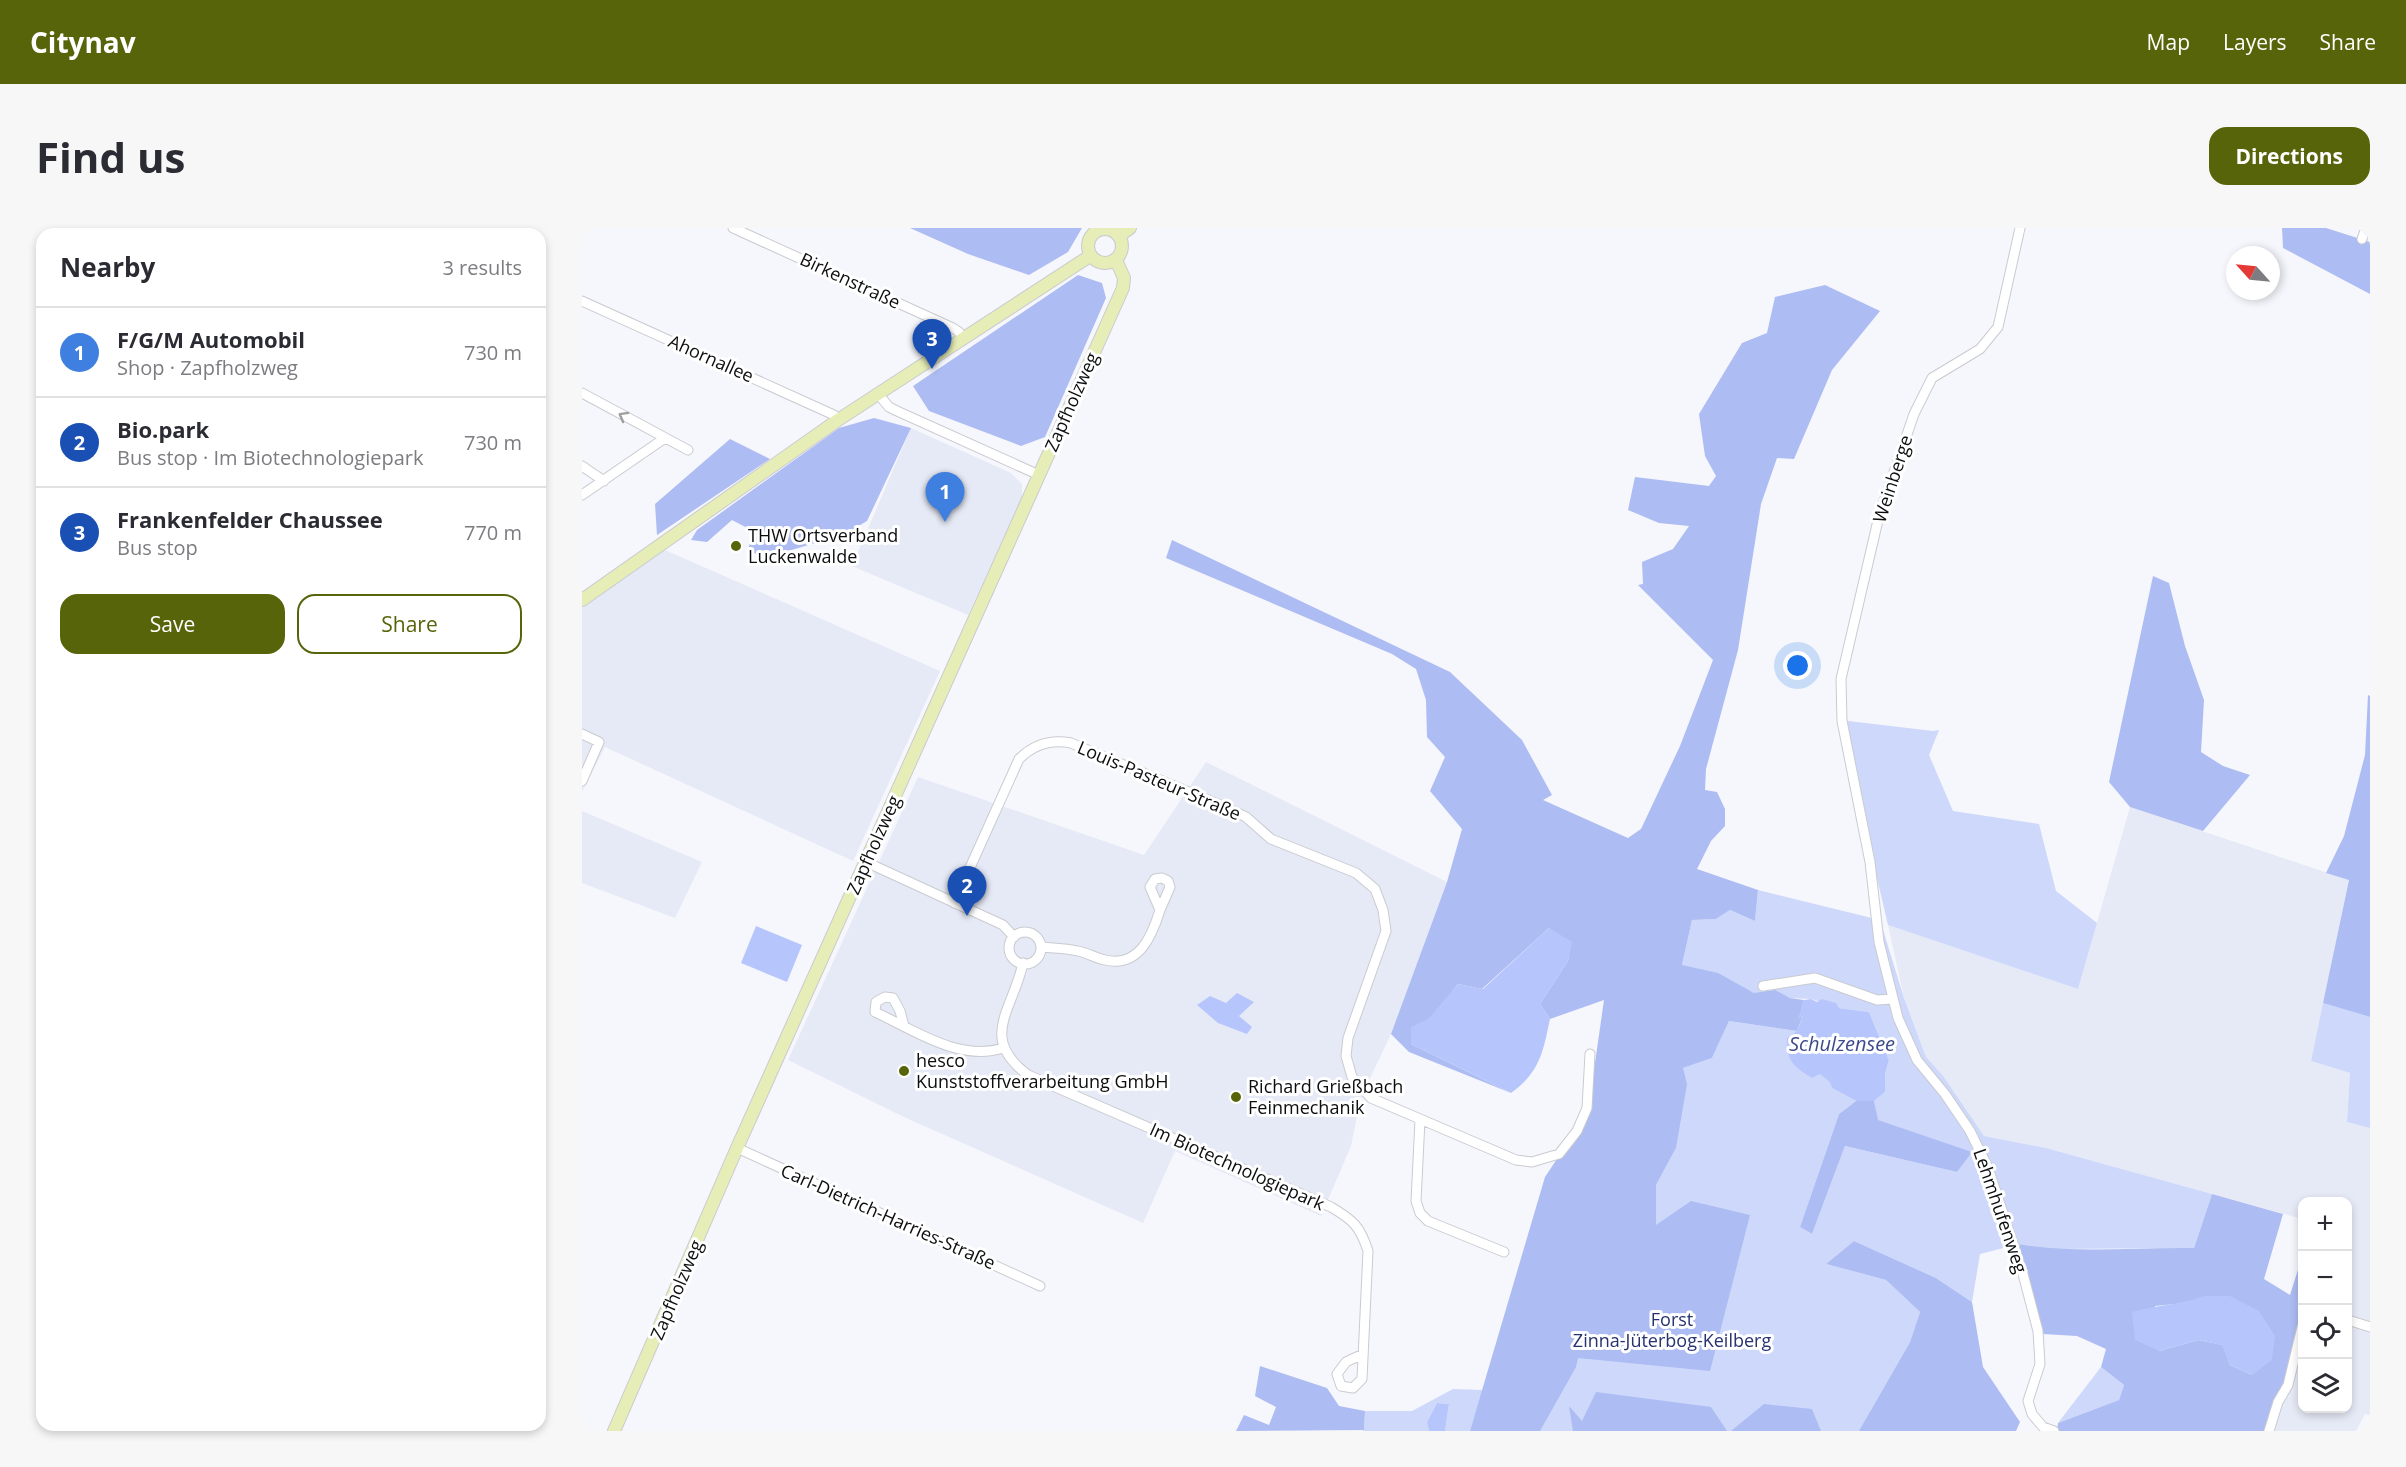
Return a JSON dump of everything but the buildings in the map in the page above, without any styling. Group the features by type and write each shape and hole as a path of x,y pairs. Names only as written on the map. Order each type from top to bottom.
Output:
{"street":[{"name":"Birkenstraße","path":"733,228 953,328 963,339"},
{"path":"1119,236 1130,228"},
{"name":"Weinberge","path":"1851,765 1842,721 1841,679 1879,516 1914,414 1932,378 1980,349 1998,327 2020,228"},
{"path":"2362,239 2366,228"},
{"path":"1109,229 1119,236 1122,246 1116,260 1111,263 1099,263 1090,256 1087,244 1093,234 1109,229"},
{"path":"582,600 838,420 1090,256"},
{"name":"Zapfholzweg","path":"614,1431 737,1148 1123,288 1124,278 1116,260"},
{"name":"Ahornallee","path":"582,301 834,415 838,420"},
{"path":"582,393 688,450"},
{"path":"878,394 897,411 1039,475"},
{"path":"582,495 665,438"},
{"path":"582,466 604,481"},
{"path":"582,734 599,742 582,780"},
{"name":"Louis-Pasteur-Straße","path":"954,903 1015,766 1025,753 1044,743 1056,740 1071,742 1226,807 1246,818 1271,839 1356,873 1375,889 1383,910 1386,931 1348,1038 1346,1056 1352,1077 1371,1098 1516,1160 1532,1162 1558,1154 1577,1131 1587,1108 1590,1054"},
{"name":"Lehmhufenweg","path":"1851,765 1870,862 1879,942 1898,1018 1917,1060 1946,1094 1970,1131 1988,1168 2023,1274 2038,1331 2040,1364 2028,1401 2032,1414 2043,1427 2054,1431"},
{"path":"866,862 1003,925 1014,937"},
{"path":"1041,947 1078,951 1107,960 1121,961 1136,955 1145,946 1154,930 1160,910"},
{"path":"1028,932 1037,937 1041,947 1036,959 1023,963 1014,959 1010,950 1014,937 1018,933 1028,932"},
{"path":"904,1026 893,998 885,997 876,1002 875,1012 904,1026 953,1048 980,1053 1003,1048 1001,1033 1023,963"},
{"path":"1763,986 1815,978 1877,1000 1893,999"},
{"name":"Im Biotechnologiepark","path":"1003,1048 1016,1066 1028,1075 1331,1207 1351,1220 1362,1232 1368,1251 1363,1354"},
{"path":"1420,1120 1416,1201 1420,1213 1428,1221 1504,1252"},
{"name":"Carl-Dietrich-Harries-Straße","path":"737,1148 1040,1286"},
{"path":"2352,1321 2370,1327"},
{"path":"2269,1431 2278,1402 2288,1385 2298,1344"}],"shaded area":[{"path":"911,428 1011,473 1022,484 1022,498 968,615 852,566"},
{"path":"665,550 940,671 853,861 605,747 582,792 582,608"},
{"path":"1206,762 1447,882 1391,1034 1361,1097 1351,1146 1321,1216 1175,1151 1143,1223 906,1118 788,1060 918,777 1144,855"},
{"path":"2130,807 2349,880 2311,1061 2350,1073 2347,1122 2370,1128 2370,1415 2365,1414 2356,1431 2269,1431 2298,1340 2298,1413 2352,1413 2352,1197 2298,1197 2298,1218 2046,1148 1984,1136 1926,1057 1904,998 1888,925 2078,989"},
{"path":"582,811 702,862 675,918 582,883"}],"green space":[{"path":"910,228 1082,228 1068,252 1029,275 968,254"},
{"path":"2282,228 2326,228 2370,242 2370,294 2283,248"},
{"path":"1078,275 1102,283 1106,298 1045,437 1021,446 929,411 913,386"},
{"name":"Forst Zinna-Jüterbog-Keilberg","path":"1825,285 1880,311 1832,370 1794,459 1777,458 1761,504 1738,650 1706,769 1705,790 1717,792 1725,809 1725,826 1711,841 1697,869 1758,890 1755,921 1730,910 1716,919 1692,920 1682,965 1718,973 1754,993 1775,990 1790,998 1804,1000 1799,1018 1804,1013 1797,1031 1729,1021 1712,1058 1683,1068 1687,1084 1676,1148 1656,1185 1656,1225 1691,1201 1750,1215 1710,1371 1578,1358 1576,1367 1540,1431 1470,1431 1545,1177 1588,1112 1604,1000 1550,1019 1540,1004 1569,959 1549,928 1482,989 1458,984 1411,1044 1511,1093 1409,1052 1391,1034 1447,882 1462,829 1430,791 1445,757 1427,737 1426,700 1416,669 1392,654 1166,558 1172,540 1450,672 1522,740 1552,795 1543,800 1628,838 1641,829 1680,746 1713,660 1638,585 1643,584 1642,562 1673,549 1689,526 1659,523 1628,510 1635,477 1709,486 1716,476 1705,456 1699,414 1742,343 1767,333 1775,297"},
{"path":"874,418 911,428 867,521 845,534 785,552 747,554 753,531 732,520 707,542 691,540 697,530 839,428"},
{"path":"730,439 770,459 657,535 655,504"},
{"path":"2153,576 2169,583 2185,646 2204,700 2201,752 2223,766 2250,775 2203,831 2130,807 2109,782"},
{"path":"2368,695 2370,696 2370,1017 2323,1003 2349,880 2326,873 2344,836 2365,755"},
{"path":"1840,720 1939,730 1929,755 1953,811 2039,824 2056,891 2097,923 2078,989 1888,925"},
{"name":"Forst Zinna-Jüterbog-Keilberg","path":"1758,890 1880,920 1904,998 1926,1057 1943,1076 1984,1136 2046,1148 2212,1194 2194,1248 2051,1249 2019,1244 1980,1254 1972,1302 1936,1278 1854,1241 1826,1264 1886,1280 1920,1312 1910,1342 1870,1412 1891,1431 1486,1431 1656,1201 1656,1185 1676,1148 1683,1068 1712,1058 1729,1021 1797,1031 1820,1073 1831,1082 1832,1088 1856,1101 1839,1114 1800,1227 1812,1234 1845,1146 1957,1172 1971,1152 1877,1120 1874,1101 1885,1092 1885,1074 1889,1060 1869,1012 1839,1008 1811,999 1790,998 1778,992 1754,993 1682,965 1692,920 1716,919 1730,910 1755,921"},
{"path":"2323,1003 2370,1017 2370,1128 2347,1122 2350,1073 2311,1061"},
{"path":"1856,1101 1874,1101 1878,1120 1972,1152 1957,1172 1845,1146 1812,1234 1800,1227 1839,1114"},
{"path":"2212,1194 2283,1214 2264,1279 2290,1295 2298,1270 2298,1340 2269,1431 2057,1431 2058,1423 2119,1400 2124,1385 2101,1367 2106,1349 2077,1336 2043,1334 2019,1244 2084,1249 2194,1248","holes":["2185,1303 2252,1375 2230,1365 2223,1345 2198,1340 2159,1351 2155,1306"]},
{"path":"1854,1241 1936,1278 1972,1302 1983,1367 2020,1422 2016,1431 1859,1431 1910,1342 1920,1312 1886,1280 1826,1264"},
{"path":"1260,1366 1327,1388 1339,1406 1365,1411 1364,1430 1236,1431 1244,1415 1269,1425 1276,1407 1255,1396"},
{"path":"2101,1367 2124,1385 2119,1400 2058,1423"},
{"path":"1453,1389 1483,1390 1470,1431 1445,1431 1449,1404 1437,1403 1427,1422 1429,1431 1362,1431 1364,1430 1365,1411 1412,1411"},
{"path":"1596,1392 1711,1407 1727,1431 1573,1431 1569,1406 1582,1421"},
{"path":"1764,1404 1812,1409 1821,1431 1731,1431"}],"water":[{"path":"756,926 802,945 787,982 741,963"},
{"path":"1549,928 1572,942 1569,959 1540,1004 1550,1019 1545,1042 1534,1069 1521,1085 1511,1093 1411,1044 1411,1027 1428,1019 1458,984 1483,989"},
{"path":"1237,993 1254,1002 1239,1016 1252,1027 1247,1034 1218,1023 1197,1005 1210,996 1226,1003"},
{"name":"Schulzensee","path":"1811,999 1817,1002 1822,999 1836,1003 1839,1008 1869,1012 1889,1060 1885,1074 1885,1092 1874,1101 1856,1101 1832,1088 1830,1082 1820,1074 1812,1078 1792,1062 1788,1053 1787,1038 1797,1031 1803,1016 1798,1020 1804,1000"},
{"path":"2204,1296 2230,1296 2259,1311 2275,1336 2272,1360 2252,1375 2230,1365 2222,1345 2198,1340 2159,1351 2135,1340 2132,1312"},
{"path":"1437,1403 1449,1404 1445,1431 1429,1431 1427,1422"}],"place":[{"name":"Frankenfelder Chaussee","path":"932,369"},
{"name":"F/G/M Automobil","path":"945,522"},
{"name":"THW Ortsverband Luckenwalde","path":"736,546"},
{"name":"Bio.park","path":"967,916"},
{"name":"hesco Kunststoffverarbeitung GmbH","path":"904,1071"},
{"name":"Richard Grießbach Feinmechanik","path":"1236,1097"}]}
